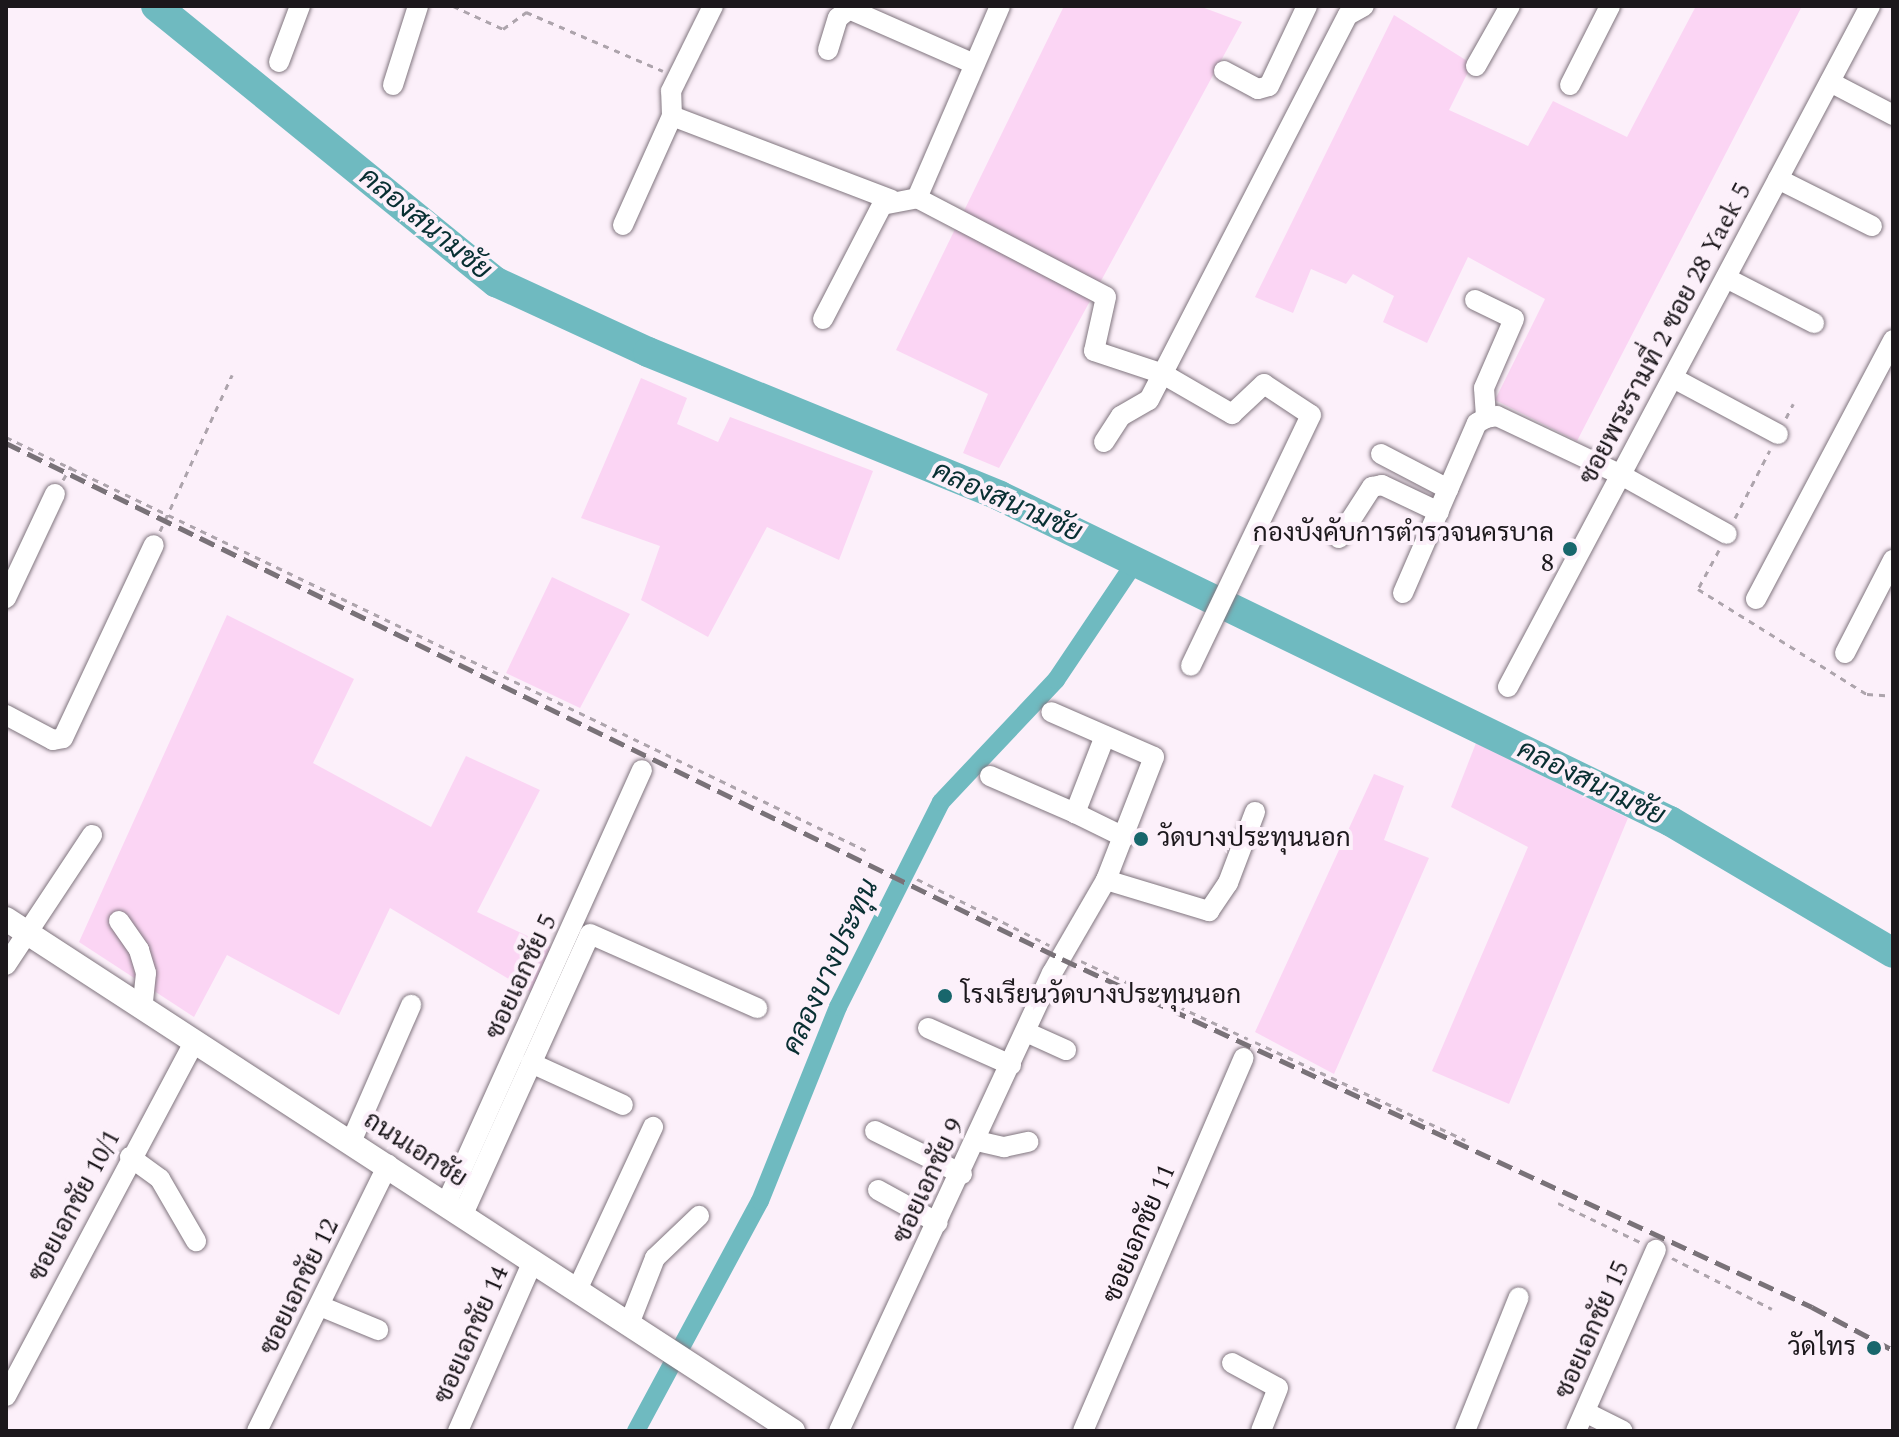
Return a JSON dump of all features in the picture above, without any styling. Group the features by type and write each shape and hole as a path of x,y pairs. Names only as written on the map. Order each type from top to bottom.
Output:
{"main road":[{"name":"ถนนเอกชัย","path":"6,919 793,1431"}],"street":[{"path":"279,62 300,6"},
{"path":"393,85 418,6"},
{"path":"623,225 672,116 669,102 677,77 713,6"},
{"path":"917,198 972,63 1000,6"},
{"path":"1224,71 1258,89 1269,86 1307,6"},
{"path":"1104,442 1121,416 1149,400 1348,15 1364,6"},
{"path":"1476,66 1510,6"},
{"path":"1570,85 1610,6"},
{"name":"ซอยพระรามที่ 2 ซอย 28 Yaek 5","path":"1508,687 1870,6"},
{"path":"828,50 838,18 849,9 972,63"},
{"path":"1830,82 1893,115"},
{"path":"672,116 892,200"},
{"path":"1778,179 1872,226"},
{"path":"823,319 882,205 892,200 917,198 1106,297 1094,351 1163,374 1232,414 1264,384 1311,415 1191,666"},
{"path":"1726,278 1814,323"},
{"path":"1475,300 1514,319 1484,388 1486,418"},
{"path":"1756,599 1891,348"},
{"path":"1673,378 1778,434"},
{"path":"1403,593 1477,423 1486,418 1497,416 1621,475 1727,534"},
{"path":"1381,454 1448,489"},
{"path":"1339,538 1372,487 1382,485 1439,512"},
{"path":"6,598 55,494"},
{"path":"6,715 53,740 63,738 154,545"},
{"path":"1845,653 1893,560"},
{"path":"1051,712 1105,736 1075,813"},
{"name":"ซอยเอกชัย 9","path":"839,1431 1064,952 1106,880 1124,837 1154,757 1105,736"},
{"name":"ซอยเอกชัย 5","path":"454,1209 642,770"},
{"path":"990,776 1124,837"},
{"path":"1106,880 1209,911 1228,883 1255,812"},
{"path":"6,965 92,835"},
{"path":"119,921 139,950 146,973 142,1009"},
{"path":"454,1209 531,1063 590,934 757,1008"},
{"path":"351,1142 411,1005"},
{"path":"928,1028 1011,1065"},
{"path":"1026,1032 1066,1050"},
{"name":"ซอยเอกชัย 10/1","path":"6,1396 130,1157 194,1042"},
{"name":"ซอยเอกชัย 11","path":"1083,1431 1244,1058"},
{"path":"531,1063 623,1105"},
{"path":"577,1290 653,1127"},
{"path":"875,1131 962,1174"},
{"path":"977,1141 1004,1147 1028,1142"},
{"path":"130,1157 160,1179 196,1241"},
{"name":"ซอยเอกชัย 12","path":"257,1431 388,1165"},
{"path":"878,1190 938,1223"},
{"path":"629,1324 655,1258 699,1216"},
{"name":"ซอยเอกชัย 15","path":"1576,1431 1656,1250"},
{"name":"ซอยเอกชัย 14","path":"458,1431 533,1261"},
{"path":"1465,1431 1519,1297"},
{"path":"320,1306 378,1330"},
{"path":"1232,1363 1278,1388 1261,1431"},
{"path":"1585,1412 1623,1431"}],"path":[{"path":"453,6 503,29 526,12 677,77"},
{"path":"154,545 232,375"},
{"path":"6,437 869,852"},
{"path":"917,879 1064,952 1465,1140"}],"shaded area":[{"path":"1064,6 1199,6 1242,22 999,468 963,453 988,394 896,350"},
{"path":"1696,6 1802,6 1577,441 1495,400 1545,299 1468,257 1427,343 1383,322 1394,296 1353,274 1346,284 1311,269 1293,313 1255,297 1394,15 1472,64 1449,110 1528,146 1553,101 1627,137"},
{"path":"641,378 687,398 677,424 718,442 730,417 873,471 839,560 767,527 708,637 641,600 660,546 581,518"},
{"path":"552,577 630,614 580,708 506,673"},
{"path":"227,615 354,679 313,763 431,827 466,756 540,790 477,912 557,950 534,994 390,908 339,1015 227,955 194,1017 79,942"},
{"path":"1476,743 1628,818 1509,1104 1432,1071 1528,847 1451,807"},
{"path":"1374,774 1404,786 1384,840 1429,858 1334,1074 1255,1032"}],"waterway":[{"name":"คลองสนามชัย","path":"156,6 496,282 648,352 1000,496 1670,821 1893,953"},
{"name":"คลองบางประทุน","path":"636,1431 760,1201 838,1007 941,802 1056,680 1134,564"}],"railway":[{"path":"6,443 1062,959 1812,1307 1893,1350"}],"place":[{"name":"กองบังคับการตำรวจนครบาล 8","path":"1570,549"},
{"name":"วัดบางประทุนนอก","path":"1141,839"},
{"name":"โรงเรียนวัดบางประทุนนอก","path":"945,996"},
{"name":"วัดไทร","path":"1874,1348"}]}
